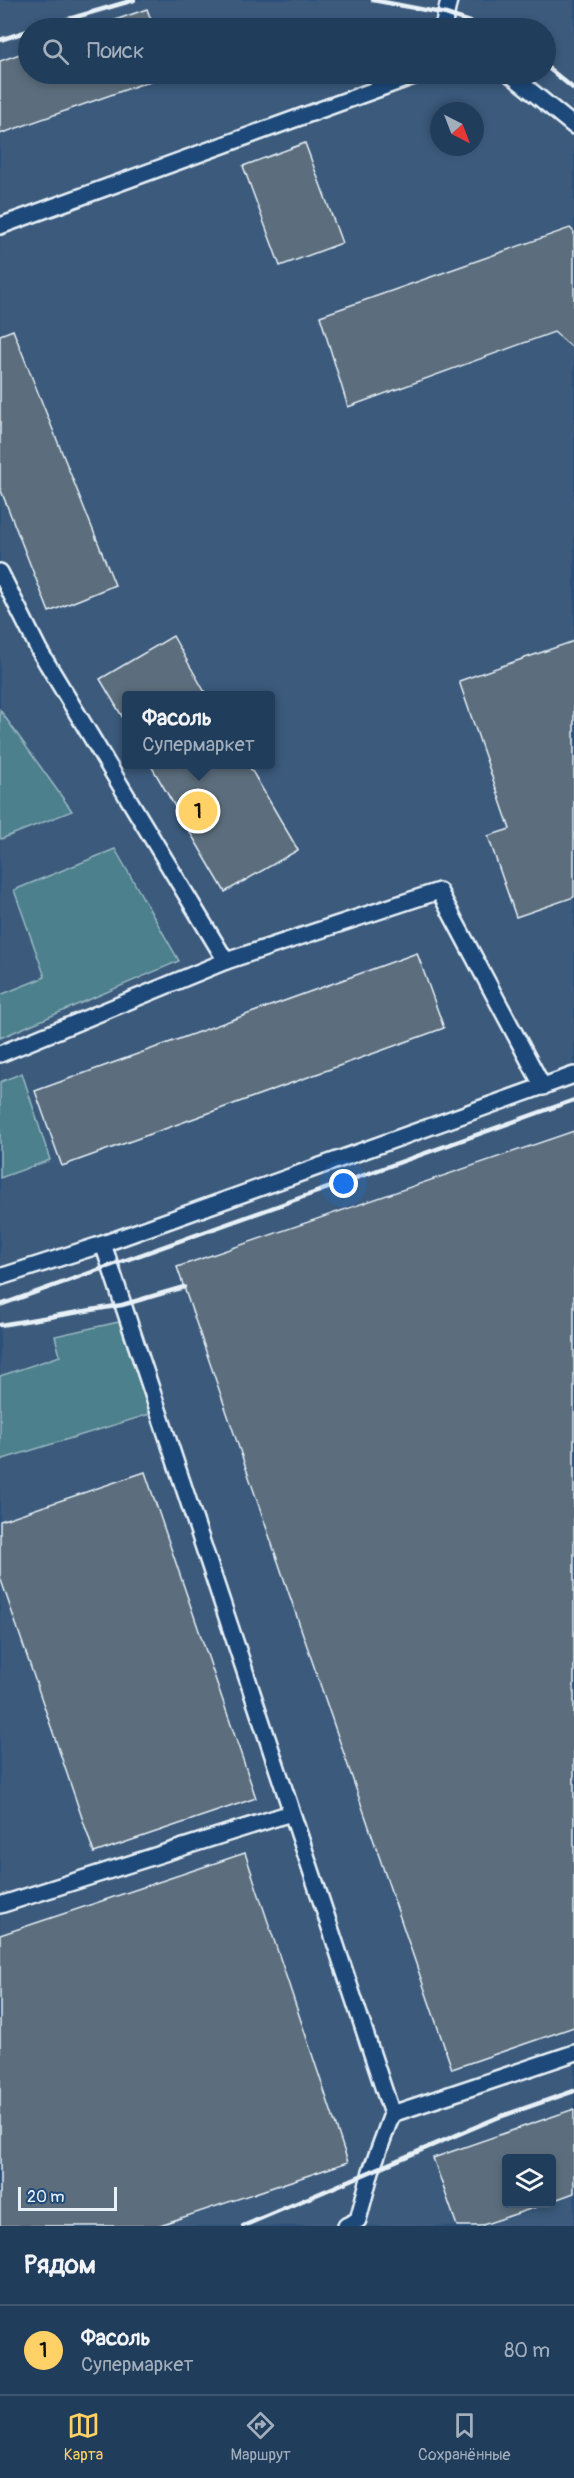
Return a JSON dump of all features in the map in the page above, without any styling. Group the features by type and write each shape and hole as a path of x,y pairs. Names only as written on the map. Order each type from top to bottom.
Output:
{"lane":[{"path":"445,18 448,0"},
{"path":"0,226 391,84"},
{"path":"522,84 574,126"},
{"path":"0,572 39,650 226,961"},
{"path":"0,1054 226,961 439,891 543,1087"},
{"path":"0,1277 103,1244 574,1075"},
{"path":"103,1244 392,2114 371,2171 358,2220 346,2226"},
{"path":"0,1905 291,1813"},
{"path":"392,2114 574,2053"}],"shaded area":[{"path":"0,0 574,0 574,2226 0,2226"}],"green space":[{"path":"0,710 72,811 1,839 0,837"},
{"path":"115,849 179,961 0,1038 0,995 45,977 14,890"},
{"path":"22,1073 50,1160 0,1178 0,1082"},
{"path":"119,1322 150,1414 0,1460 0,1376 60,1356 55,1336"}],"building":[{"path":"147,9 150,18 121,18"},
{"path":"18,55 18,84 142,84 0,134 0,61"},
{"path":"305,143 342,243 280,266 243,166"},
{"path":"570,228 574,232 574,349 554,332 348,407 320,316"},
{"path":"13,330 115,585 49,612 0,488 0,335"},
{"path":"173,636 204,691 122,691 122,716 100,679"},
{"path":"574,641 574,897 516,917 488,836 510,829 459,681"},
{"path":"153,769 251,769 298,850 225,892"},
{"path":"417,953 444,1028 62,1166 35,1091"},
{"path":"574,1131 574,2027 452,2069 177,1267"},
{"path":"145,1472 256,1798 94,1853 0,1577 0,1521"},
{"path":"245,1853 348,2162 157,2226 0,2226 0,1935"},
{"path":"574,2109 574,2193 556,2200 556,2154 502,2154 502,2208 533,2208 480,2226 457,2226 433,2158"}],"railway":[{"path":"72,18 134,0"},
{"path":"373,0 458,18"},
{"path":"0,40 18,34"},
{"path":"556,74 574,89"},
{"path":"0,1305 574,1100"},
{"path":"0,1325 122,1305 184,1287"},
{"path":"243,2226 499,2117 574,2091"}],"place":[{"name":"Фасоль","path":"198,811"}]}
